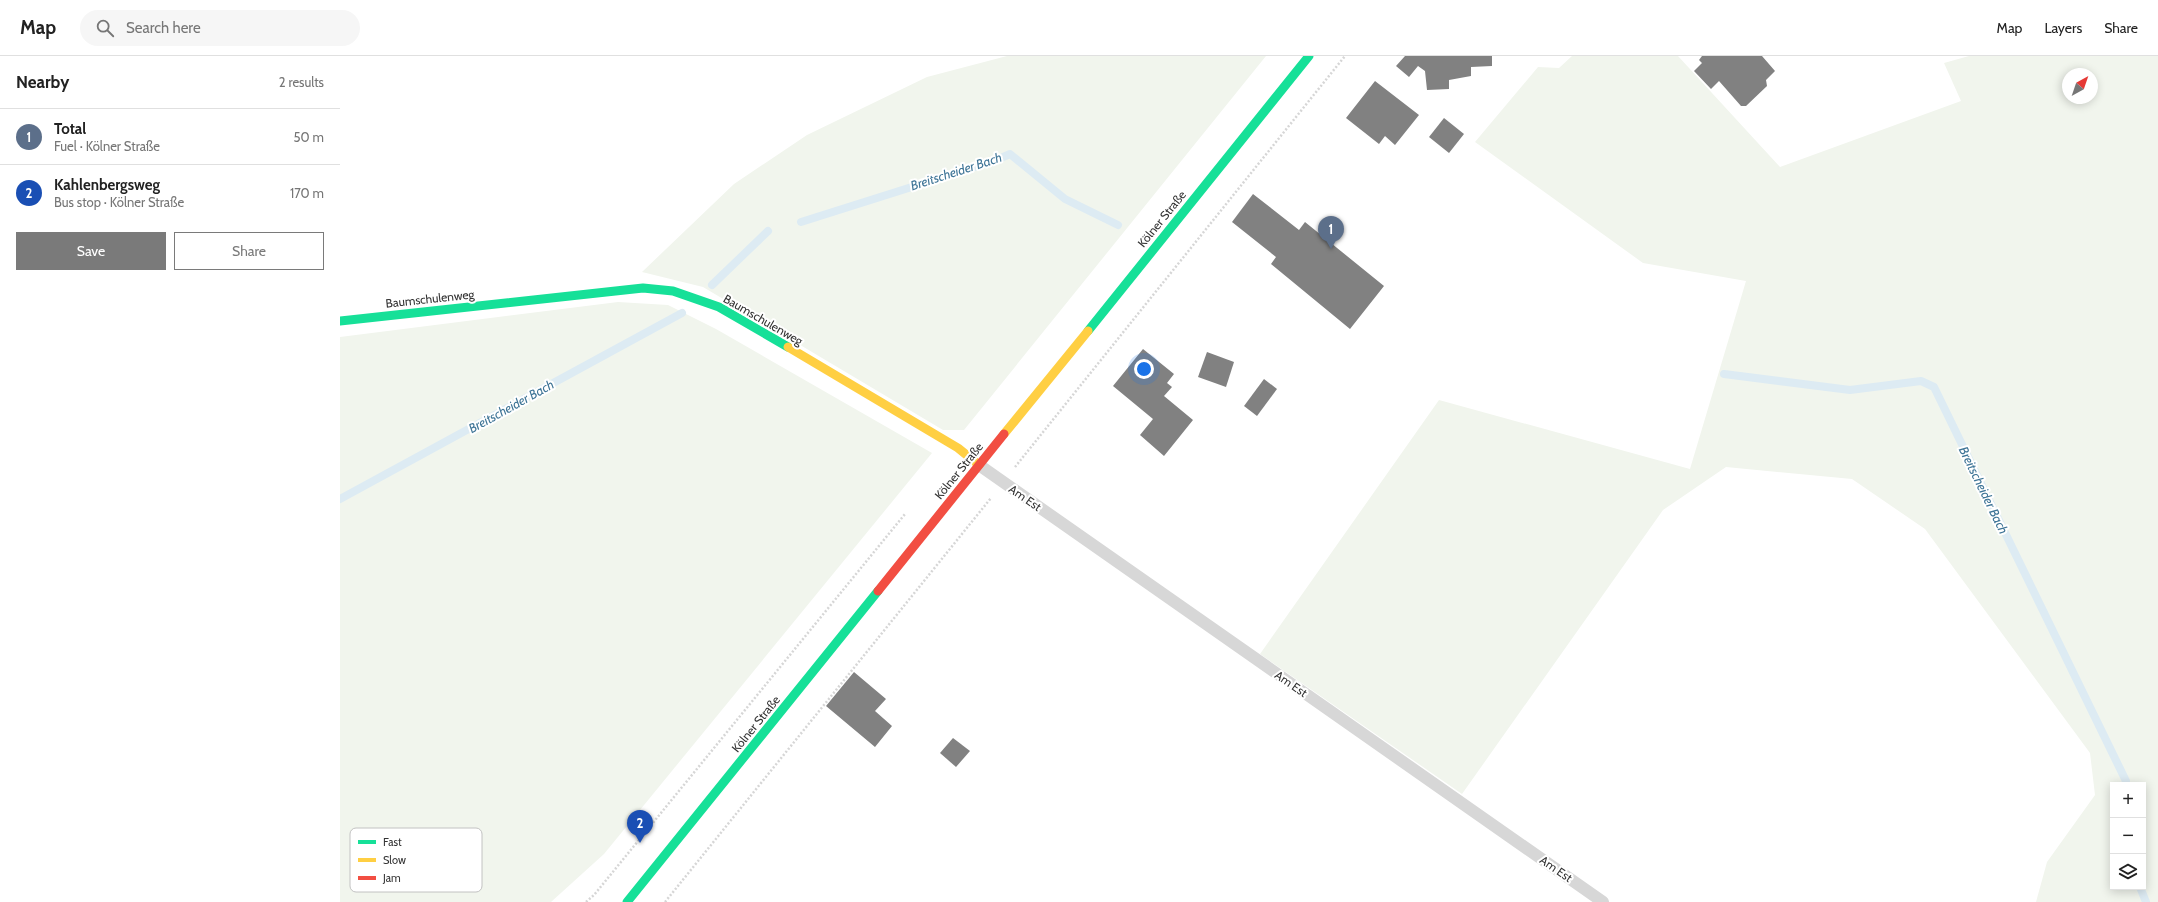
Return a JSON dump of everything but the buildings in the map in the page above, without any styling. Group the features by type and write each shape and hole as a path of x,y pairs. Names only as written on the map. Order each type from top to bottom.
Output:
{"main road":[{"name":"Kölner Straße","path":"628,902 1309,56"},
{"name":"Baumschulenweg","path":"340,321 644,288 674,291 719,307 958,448 979,465"}],"lane":[{"name":"Am Est","path":"979,465 1603,902"}],"path":[{"path":"586,902 594,895 908,509"}],"shaded area":[{"path":"1007,56 1266,56 964,430 943,430 703,287 642,272 734,184 807,135 927,77"},
{"path":"1572,56 1678,56 1780,167 1961,101 1944,63 1969,56 2158,56 2158,902 2036,902 2047,862 2095,795 2090,753 1925,529 1852,479 1726,467 1663,510 1462,794 1260,654 1439,400 1690,469 1746,281 1643,263 1475,142 1538,67 1559,68"},
{"path":"618,302 668,305 716,329 932,453 604,854 551,902 340,902 340,337"}],"waterway":[{"name":"Breitscheider Bach","path":"801,222 994,161 1010,154 1065,199 1118,225"},
{"name":"Breitscheider Bach","path":"712,285 768,231"},
{"name":"Breitscheider Bach","path":"340,499 682,313"},
{"name":"Breitscheider Bach","path":"1724,374 1850,390 1921,381 1934,387 2126,782"},
{"name":"Breitscheider Bach","path":"2141,890 2146,902"}],"traffic: fast":[{"path":"1088,331 1309,56"},
{"path":"340,321 643,288 673,291 719,307 788,347"},
{"path":"627,902 878,591"}],"traffic: slow":[{"path":"1004,434 1088,331"},
{"path":"788,347 958,448 979,465"}],"traffic: jam":[{"path":"878,591 1004,434"}],"place":[{"name":"Total","path":"1331,249"},
{"name":"Kahlenbergsweg","path":"640,843"}]}
